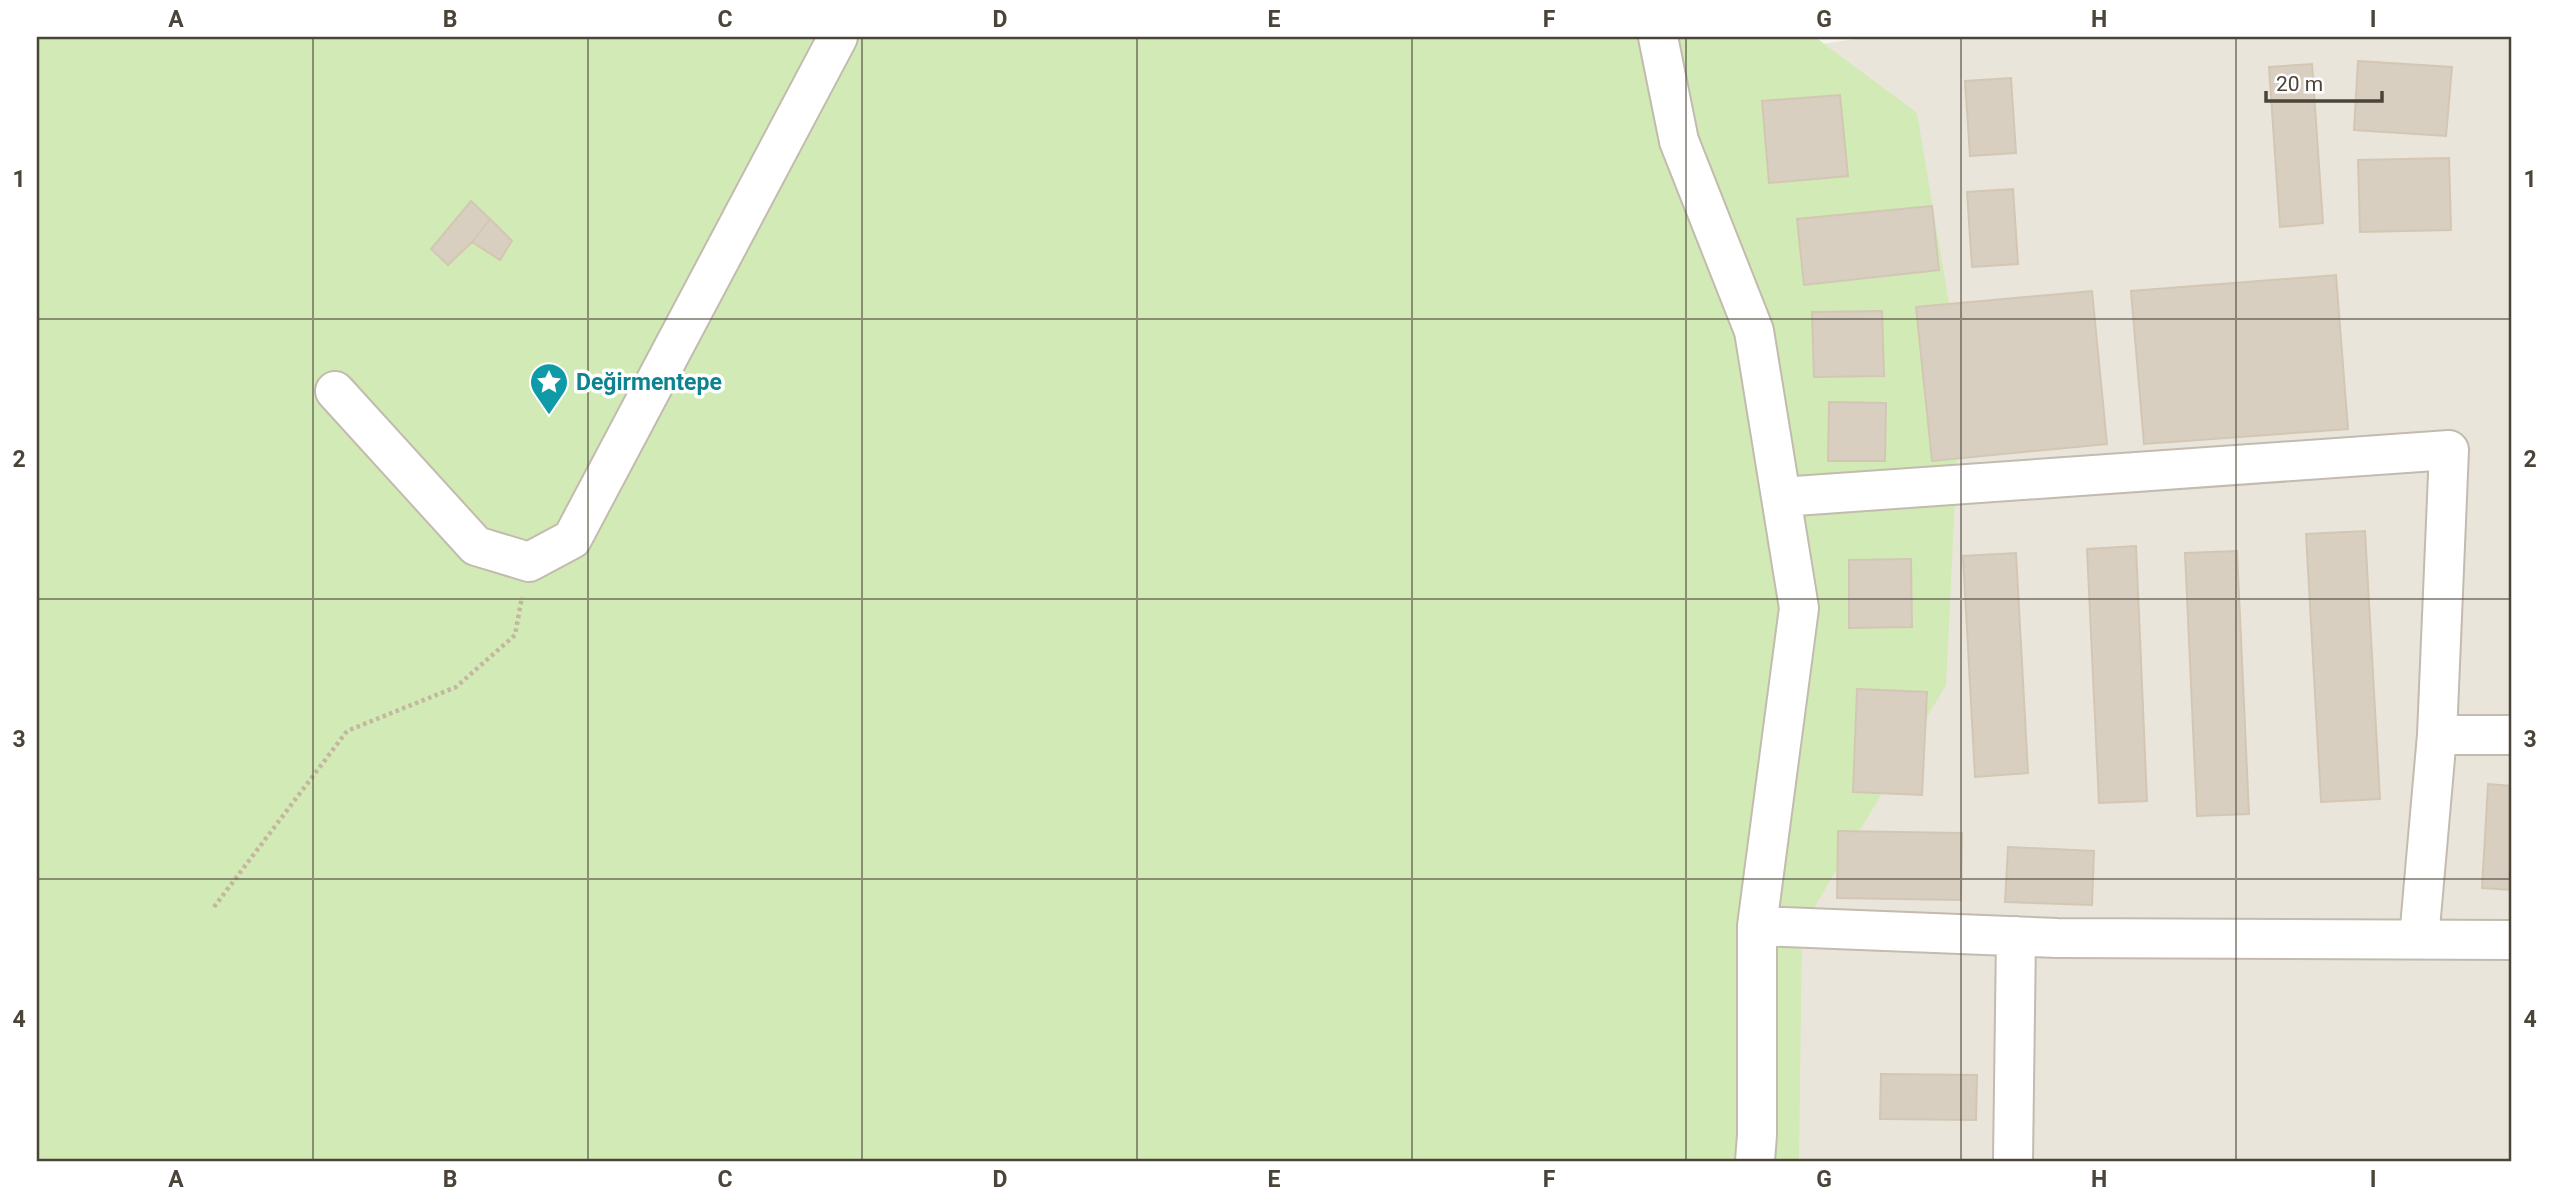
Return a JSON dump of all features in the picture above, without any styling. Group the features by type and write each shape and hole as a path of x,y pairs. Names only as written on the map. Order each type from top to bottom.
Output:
{"street":[{"path":"335,391 476,545 529,562 572,539 838,37"},
{"path":"1658,37 1679,141 1754,331 1799,608 1757,926 1755,1161"},
{"path":"1781,497 2449,450 2437,735 2419,939"},
{"path":"2437,735 2512,735"},
{"path":"1757,926 2015,936 2512,940"},
{"path":"2013,1161 2015,936"}],"path":[{"path":"214,907 347,731 456,687 515,635 529,562"}],"shaded area":[{"path":"1870,37 2512,37 2512,1161 1647,1161 1594,77"}],"green space":[{"path":"37,37 1815,37 1917,113 1961,375 1946,685 1802,928 1799,1161 37,1161"}],"building":[{"path":"2358,61 2452,67 2446,136 2354,130"},
{"path":"2312,64 2323,223 2280,227 2269,67"},
{"path":"2011,78 2016,153 1970,156 1965,81"},
{"path":"1840,95 1848,176 1769,183 1762,101"},
{"path":"2449,158 2451,230 2360,232 2358,160"},
{"path":"2013,189 2018,264 1972,267 1967,192"},
{"path":"471,201 490,219 472,242 448,265 431,249"},
{"path":"1932,206 1939,270 1804,285 1797,219"},
{"path":"490,219 512,241 500,260 472,242"},
{"path":"2336,275 2348,429 2144,444 2131,291"},
{"path":"2092,291 2107,444 1932,461 1916,307"},
{"path":"1882,311 1884,376 1814,377 1812,312"},
{"path":"1829,402 1886,403 1885,461 1828,461"},
{"path":"2365,531 2380,799 2321,802 2306,534"},
{"path":"2136,546 2147,801 2099,803 2087,549"},
{"path":"2237,551 2249,814 2197,816 2185,553"},
{"path":"2016,553 2028,773 1975,777 1963,556"},
{"path":"1911,559 1912,627 1849,628 1849,560"},
{"path":"1857,689 1927,692 1922,795 1853,792"},
{"path":"2488,784 2512,786 2512,890 2482,888"},
{"path":"1838,831 1962,833 1961,900 1837,898"},
{"path":"2008,847 2094,851 2092,905 2005,902"},
{"path":"1881,1074 1977,1075 1976,1120 1880,1119"}],"place":[{"name":"Değirmentepe","path":"549,416"}]}
